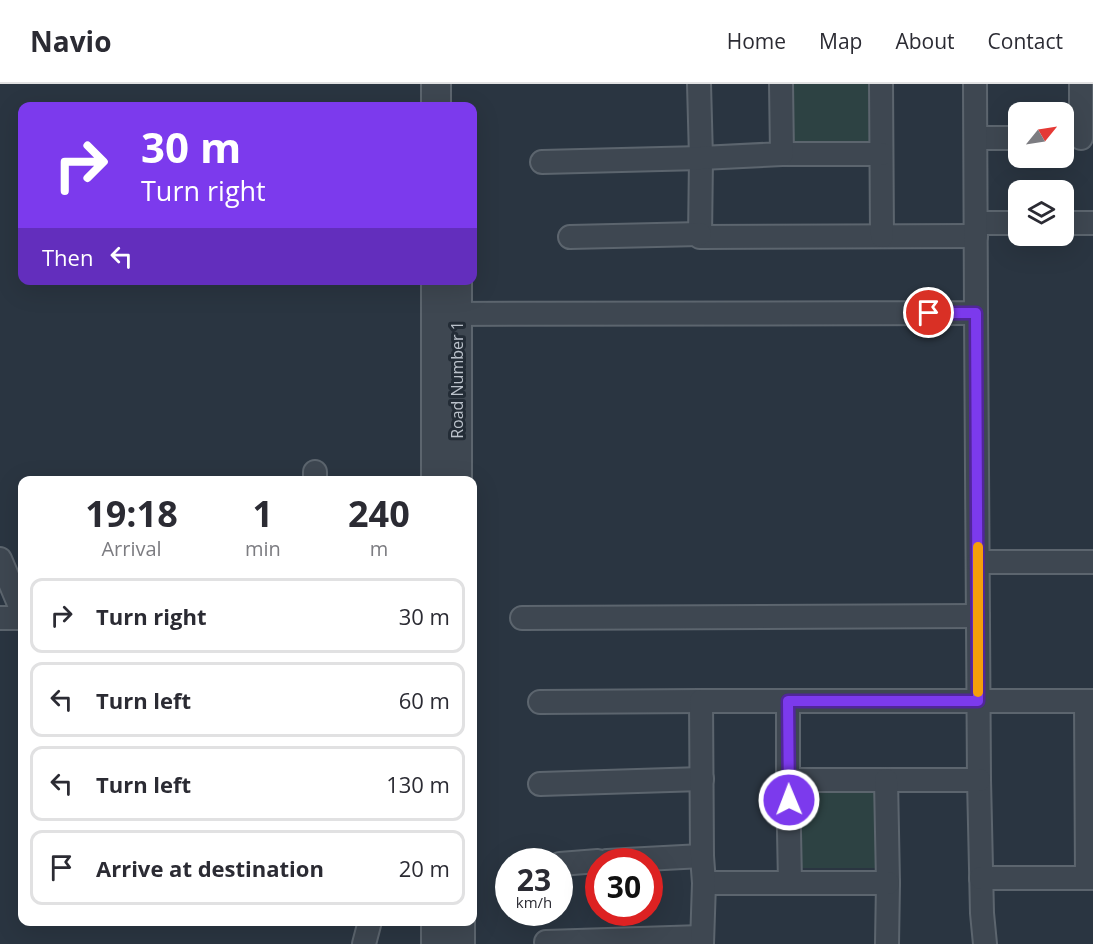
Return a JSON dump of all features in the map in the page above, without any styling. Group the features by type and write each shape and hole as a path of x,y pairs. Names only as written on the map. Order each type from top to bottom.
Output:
{"street":[{"path":"436,84 436,102"},
{"path":"456,84 456,102"},
{"path":"699,84 700,237 882,236 1008,224"},
{"path":"781,84 782,154"},
{"path":"881,84 882,236"},
{"path":"975,84 978,701 982,913 985,944"},
{"path":"1079,138 1081,84"},
{"path":"976,138 1008,138"},
{"path":"542,162 782,154 881,154"},
{"path":"1074,223 1093,223"},
{"path":"570,237 700,234"},
{"name":"Road Number 1","path":"437,285 446,314 458,476"},
{"name":"Road Number 1","path":"436,476 446,314 455,285"},
{"path":"446,314 976,313"},
{"path":"0,559 18,602"},
{"path":"978,562 1093,562"},
{"path":"522,618 978,616"},
{"path":"0,618 18,618"},
{"path":"546,942 702,940 704,883 701,701"},
{"path":"788,701 790,883"},
{"path":"540,702 1089,701 1090,878 981,878"},
{"path":"540,784 702,779"},
{"path":"788,780 979,780"},
{"path":"886,780 887,944"},
{"path":"663,858 702,856"},
{"path":"704,883 888,883"},
{"path":"364,944 369,926"},
{"path":"436,926 436,944"},
{"path":"460,926 460,944"}],"green space":[{"path":"789,84 868,84 869,145 790,146"},
{"path":"876,789 877,868 799,868 797,790"}],"slow traffic":[{"path":"978,547 978,692"}],"route":[{"path":"789,800 788,701 978,701 976,313 929,313"}]}
